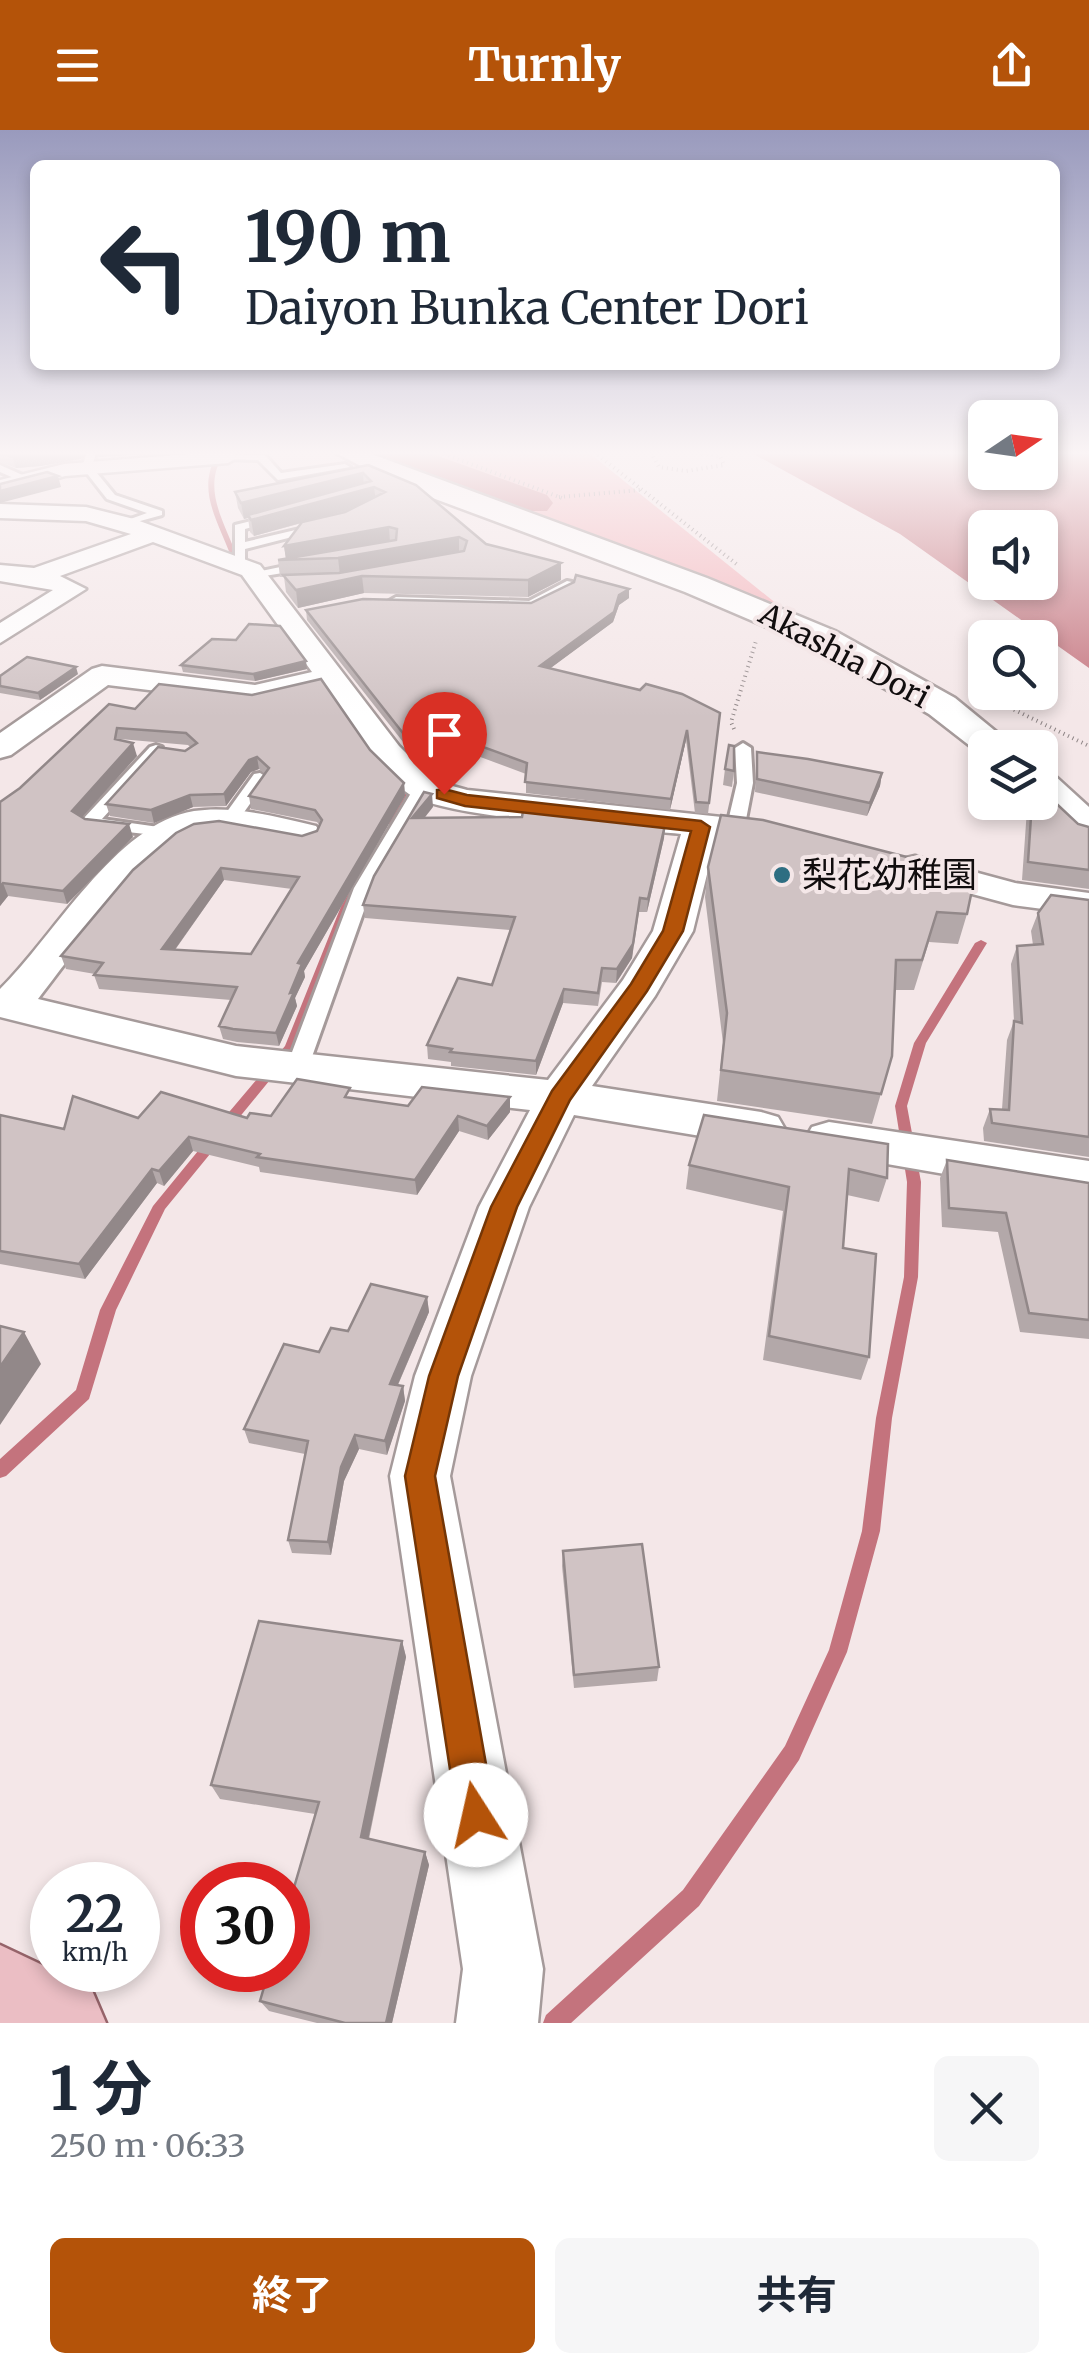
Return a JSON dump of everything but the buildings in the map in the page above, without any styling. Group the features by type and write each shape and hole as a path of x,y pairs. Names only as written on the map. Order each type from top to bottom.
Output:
{"main road":[{"path":"0,1994 56,2023"}],"street":[{"path":"36,576 114,540"},
{"path":"165,540 267,584 396,762 422,788 465,800 771,835"},
{"name":"Akashia Dori","path":"567,540 818,635 928,698 972,730"},
{"path":"0,573 36,576 74,589 0,635"},
{"path":"0,748 102,675 255,694 332,676"},
{"path":"1058,801 1089,830"},
{"path":"303,834 192,820 166,833 127,868 4,1009 200,1054 560,1097 1089,1180"},
{"path":"497,2023 503,1968 420,1476 443,1376 504,1207 560,1097 640,987 673,931 718,828"},
{"path":"892,860 1013,894 1089,904"}],"lane":[{"path":"245,540 267,584"},
{"path":"267,584 321,540"},
{"path":"267,584 332,561"},
{"path":"381,601 532,605 567,584"},
{"path":"127,746 164,751 88,823 166,833"},
{"path":"718,828 745,783 743,748"},
{"path":"228,824 260,778"},
{"path":"297,1068 363,888 422,788"}],"path":[{"path":"699,543 708,541"},
{"path":"743,748 731,722 762,631"}],"shaded area":[{"path":"592,540 698,540 793,617"},
{"path":"909,540 968,540 968,582"},
{"path":"1058,540 1089,540 1089,668 1058,646 1058,620 1021,620 993,600 1058,600"}],"waterway":[{"path":"228,540 233,554"},
{"path":"389,822 405,788 400,784"},
{"path":"224,1127 290,1048 361,869"},
{"path":"554,2023 691,1898 792,1753 838,1652 871,1531 884,1418 911,1277 914,1182 901,1106 920,1043 981,943"},
{"path":"0,1470 83,1394 108,1310 160,1206 212,1143"}],"place":[{"name":"梨花幼稚園","path":"782,875"}],"route":[{"path":"444,794 510,806 701,827 673,931 640,987 560,1097 504,1207 443,1376 420,1476 476,1815"}]}
